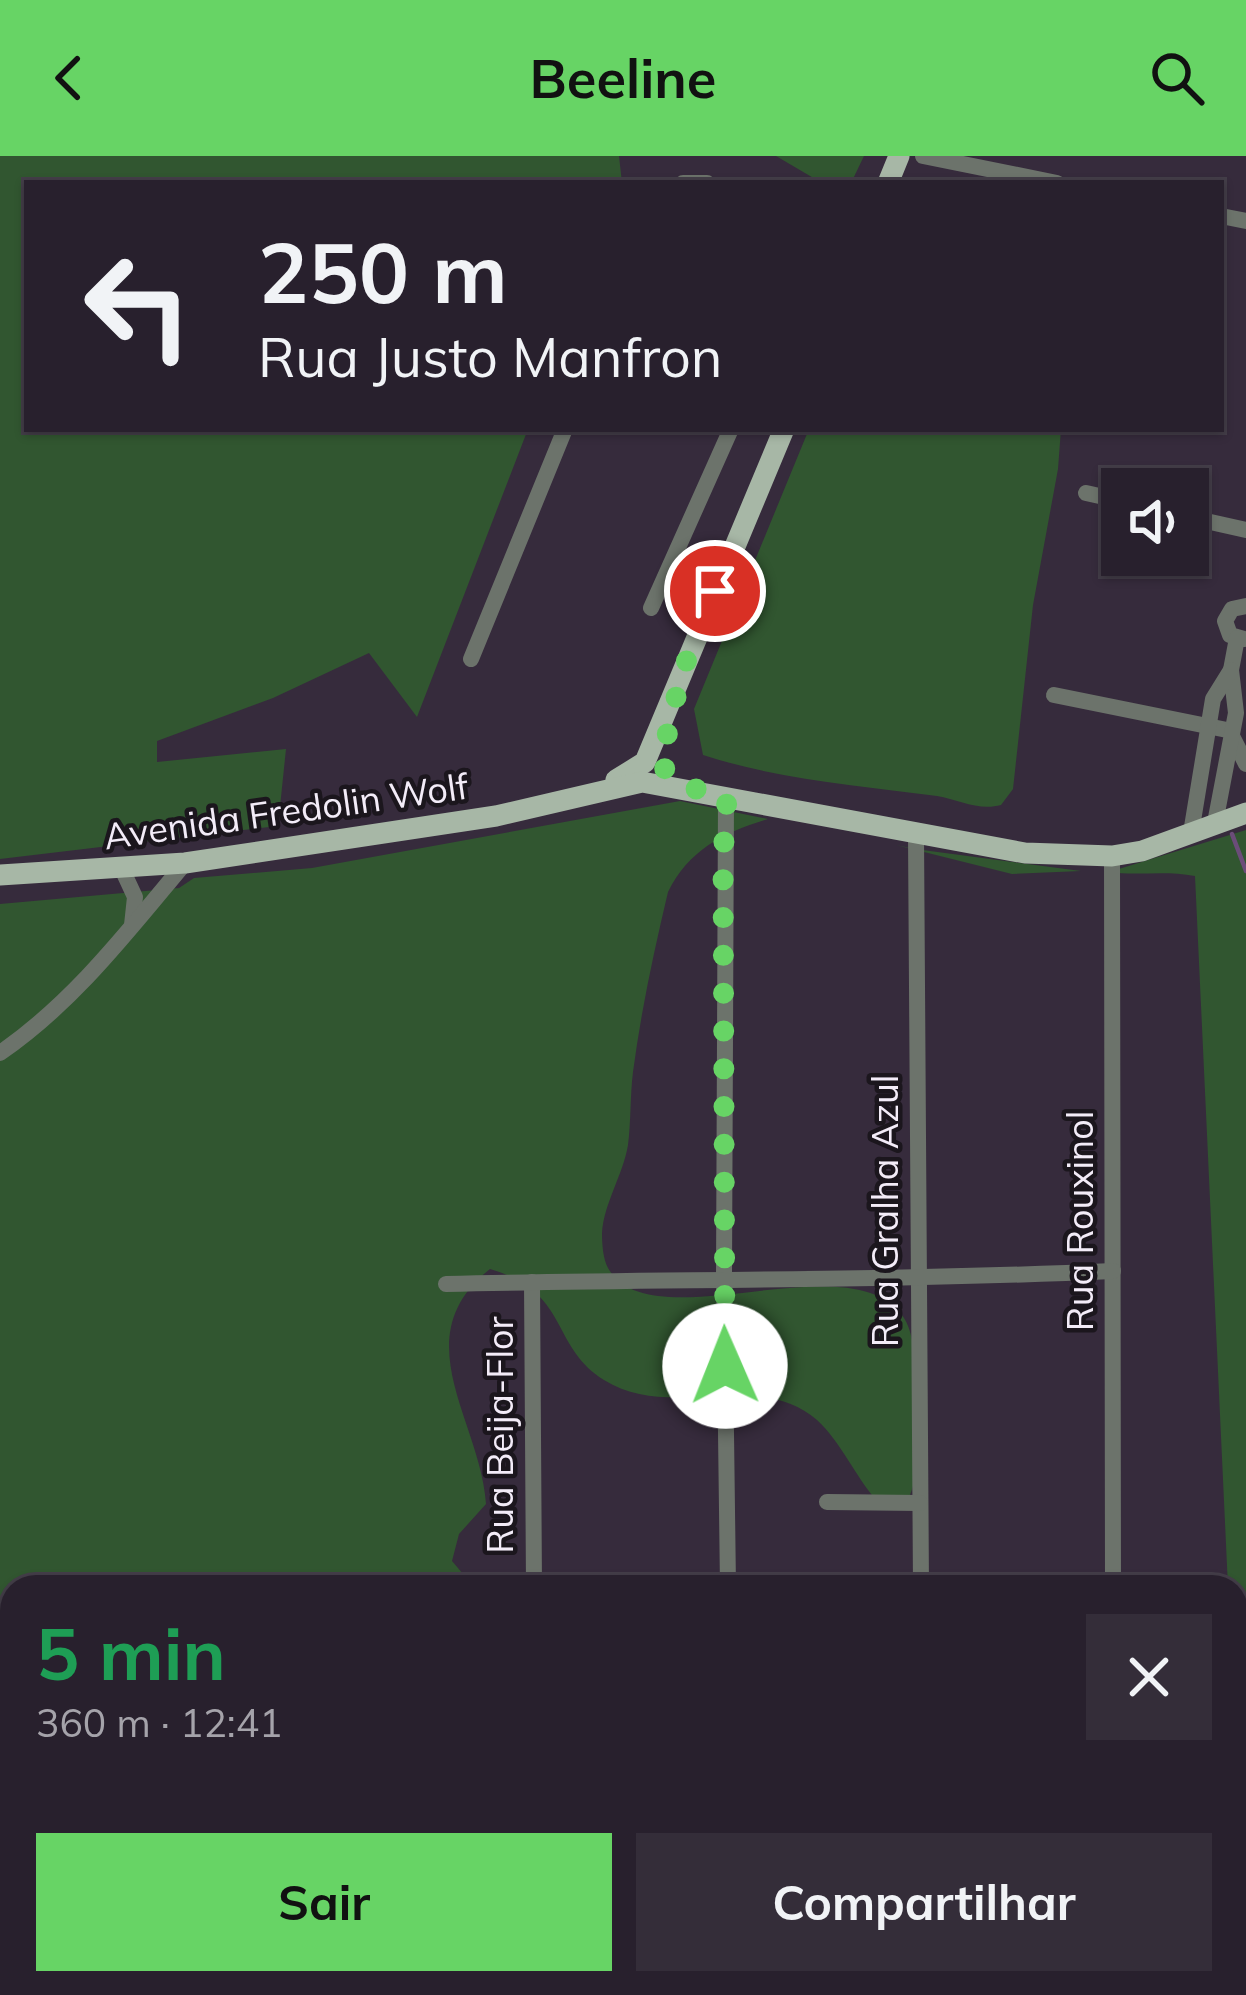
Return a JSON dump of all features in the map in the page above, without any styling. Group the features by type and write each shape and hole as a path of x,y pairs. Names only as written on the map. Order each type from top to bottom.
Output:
{"main road":[{"path":"783,432 682,672 650,772 727,799 1025,854 1112,856 1142,851 1246,813"},
{"name":"Avenida Fredolin Wolf","path":"0,875 185,863 496,816 579,797 650,772"}],"street":[{"path":"923,156 1043,180"},
{"path":"471,658 564,432"},
{"path":"651,608 730,432"},
{"path":"1085,493 1101,496"},
{"path":"1209,522 1246,530"},
{"path":"1191,833 1217,689 1231,670 1241,638 1226,629 1226,617 1235,606 1246,606"},
{"path":"1215,823 1237,695 1231,670"},
{"path":"1054,695 1232,734 1246,764"},
{"path":"727,799 728,1575"},
{"name":"Rua Gralha Azul","path":"916,835 921,1575"},
{"name":"Rua Rouxinol","path":"1112,856 1113,1575"},
{"path":"0,1053 82,984 185,863"},
{"path":"122,869 135,897 132,926"},
{"path":"446,1284 724,1278 919,1280 1113,1271"},
{"name":"Rua Beija-Flor","path":"532,1282 534,1575"},
{"path":"827,1502 920,1503"}],"green space":[{"path":"0,156 619,156 622,180 24,180 24,432 527,432 417,717 369,653 273,698 157,741 157,762 286,749 278,826 0,859"},
{"path":"776,156 864,156 852,180 817,180"},
{"path":"808,432 1061,432 1033,605 1013,789 1001,805 977,806 790,776 703,755 694,709"},
{"path":"680,801 768,819 710,844 686,864 668,892 636,1049 628,1145 603,1222 605,1260 630,1289 664,1297 839,1287 876,1295 902,1315 913,1350 917,1428 910,1495 877,1501 826,1429 793,1405 741,1396 657,1397 604,1380 574,1351 534,1292 490,1269 465,1296 452,1323 449,1352 486,1504 459,1534 452,1561 464,1575 0,1575 0,904 179,888 194,878 312,868"},
{"path":"1246,830 1246,1575 1227,1575 1195,876 1109,872"},
{"path":"896,845 915,849 1081,871 1012,874"}],"waterway":[{"path":"1232,834 1246,871"}],"route":[{"path":"715,591 682,672 660,765 687,786 727,799 723,855 725,1366"}]}
